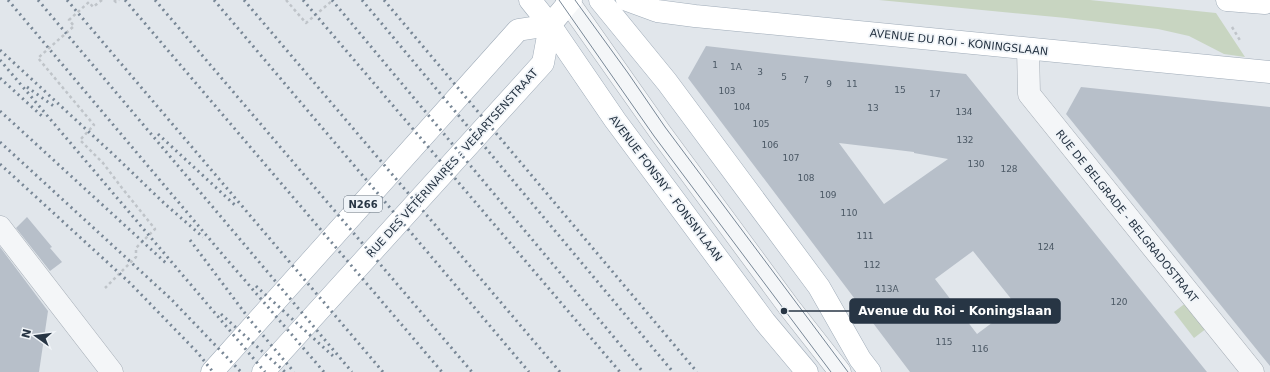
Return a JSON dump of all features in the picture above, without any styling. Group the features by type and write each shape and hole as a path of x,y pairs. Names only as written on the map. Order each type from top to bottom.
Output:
{"main road":[{"name":"AVENUE FONSNY - FONSNYLAAN","path":"530,0 550,25 615,120 765,322 807,372"},
{"path":"600,0 667,82 819,287 860,359 870,372"},
{"name":"AVENUE DU ROI - KONINGSLAAN","path":"627,0 657,11 695,16 1270,72"},
{"path":"1227,0 1267,4"},
{"path":"550,25 569,1"},
{"name":"N266","path":"212,372 518,30 550,25"},
{"name":"RUE DES VÉTÉRINAIRES - VEEARTSENSTRAAT","path":"263,372 544,63 550,25"}],"street":[{"path":"569,1 665,138 789,307 840,372"},
{"name":"RUE DE BELGRADE - BELGRADOSTRAAT","path":"1028,49 1029,94 1253,372"},
{"path":"0,227 112,372"}],"path":[{"path":"102,0 93,7 89,2 69,20 74,26 38,58 94,125 80,140 103,163 155,229 136,248 136,257 105,288"},
{"path":"114,0 116,2 119,0"},
{"path":"286,0 306,23 333,0"},
{"path":"1231,26 1244,45"}],"green space":[{"path":"879,0 1090,0 1216,13 1245,57 1224,54 1189,36 1158,29 1066,18"},
{"path":"1187,302 1207,328 1194,338 1174,312"}],"building":[{"path":"706,46 966,74 1207,372 910,372 688,78","holes":["839,143 914,152 948,159 884,204","973,251 1016,305 977,334 935,279"]},
{"path":"1081,87 1270,107 1270,366 1066,114"},
{"path":"27,217 52,247 50,248 62,262 50,271 16,228"},
{"path":"0,247 48,311 39,372 0,372"}],"tram line":[{"path":"559,0 654,136 831,372"},
{"path":"575,0 665,127 848,372"}],"railway":[{"path":"8,0 223,255 324,372"},
{"path":"38,0 352,372"},
{"path":"67,0 383,372"},
{"path":"125,0 442,372"},
{"path":"155,0 472,372"},
{"path":"214,0 529,372"},
{"path":"244,0 560,372"},
{"path":"303,0 620,372"},
{"path":"332,0 643,372"},
{"path":"362,0 673,372"},
{"path":"384,0 697,372"},
{"path":"0,50 165,204 203,237"},
{"path":"0,60 265,372"},
{"path":"0,78 43,117"},
{"path":"27,87 55,107"},
{"path":"0,111 167,264"},
{"path":"158,134 237,207"},
{"path":"0,142 171,299 241,372"},
{"path":"0,164 130,283 197,352 213,372"},
{"path":"190,240 250,320 294,372"},
{"path":"256,286 333,356"},
{"path":"221,314 285,372"}],"place":[{"name":"Avenue du Roi - Koningslaan","path":"784,311"}]}
